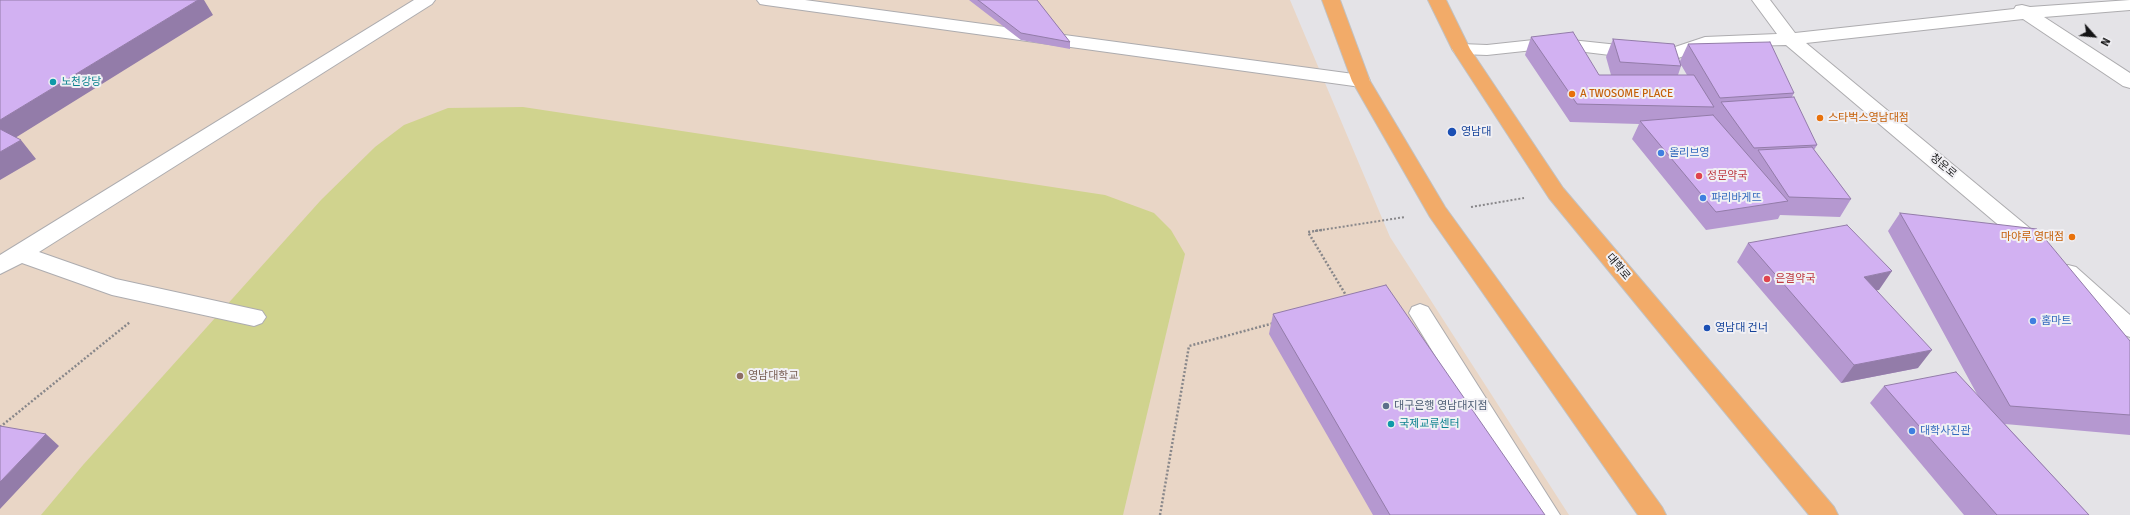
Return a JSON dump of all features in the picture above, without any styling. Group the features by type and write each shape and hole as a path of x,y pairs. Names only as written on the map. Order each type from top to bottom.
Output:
{"main road":[{"path":"1331,0 1361,81 1437,212 1653,515"},
{"name":"대학로","path":"1437,0 1461,49 1556,193 1825,515"}],"street":[{"path":"0,266 426,0"},
{"path":"766,0 1361,81"},
{"name":"청운로","path":"1761,0 1790,39 2051,258 2130,328"},
{"path":"1461,49 1487,50 1552,42 1668,56 1705,42 1790,39 2019,6 2130,5"},
{"path":"2019,6 2130,82"},
{"path":"20,254 69,270 112,287 254,317"},
{"path":"1420,312 1547,515"}],"path":[{"path":"1350,302 1308,232 1556,193"},
{"path":"0,427 160,297"},
{"path":"1160,515 1189,346 1281,321"}],"shaded area":[{"name":"영남대학교","path":"0,0 1290,0 1390,237 1569,515 0,515"}],"green space":[{"path":"523,107 1105,195 1154,213 1171,230 1185,254 1123,515 41,515 83,465 321,200 375,147 404,125 448,108"}],"building":[{"name":"노천강당","path":"0,0 198,0 0,120"},
{"path":"978,0 1037,0 1070,42 1021,33"},
{"path":"1573,32 1599,75 1694,75 1714,107 1577,104 1531,37"},
{"path":"1613,39 1674,44 1681,66 1620,62"},
{"path":"1770,42 1794,93 1720,98 1688,44"},
{"path":"1794,97 1817,145 1754,148 1721,102"},
{"path":"1713,115 1788,201 1716,212 1640,121"},
{"path":"0,129 21,140 0,152"},
{"path":"1812,147 1851,199 1789,197 1758,150"},
{"path":"1900,213 2037,229 2130,341 2130,415 2010,406"},
{"path":"1847,225 1892,271 1864,277 1932,350 1854,365 1748,243"},
{"name":"국제교류센터","path":"1386,285 1545,515 1390,515 1273,314"},
{"path":"1956,372 2089,515 1997,515 1884,386"},
{"path":"0,426 46,434 0,482"}],"place":[{"name":"노천강당","path":"53,82"},
{"name":"A TWOSOME PLACE","path":"1572,94"},
{"name":"스타벅스영남대점","path":"1820,118"},
{"name":"영남대","path":"1452,132"},
{"name":"올리브영","path":"1661,153"},
{"name":"정문약국","path":"1699,176"},
{"name":"파리바게뜨","path":"1703,198"},
{"name":"마야루 영대점","path":"2072,237"},
{"name":"은결약국","path":"1767,279"},
{"name":"홈마트","path":"2033,321"},
{"name":"영남대 건너","path":"1707,328"},
{"name":"영남대학교","path":"740,376"},
{"name":"대구은행 영남대지점","path":"1386,406"},
{"name":"국제교류센터","path":"1391,424"},
{"name":"대학사진관","path":"1912,431"}]}
